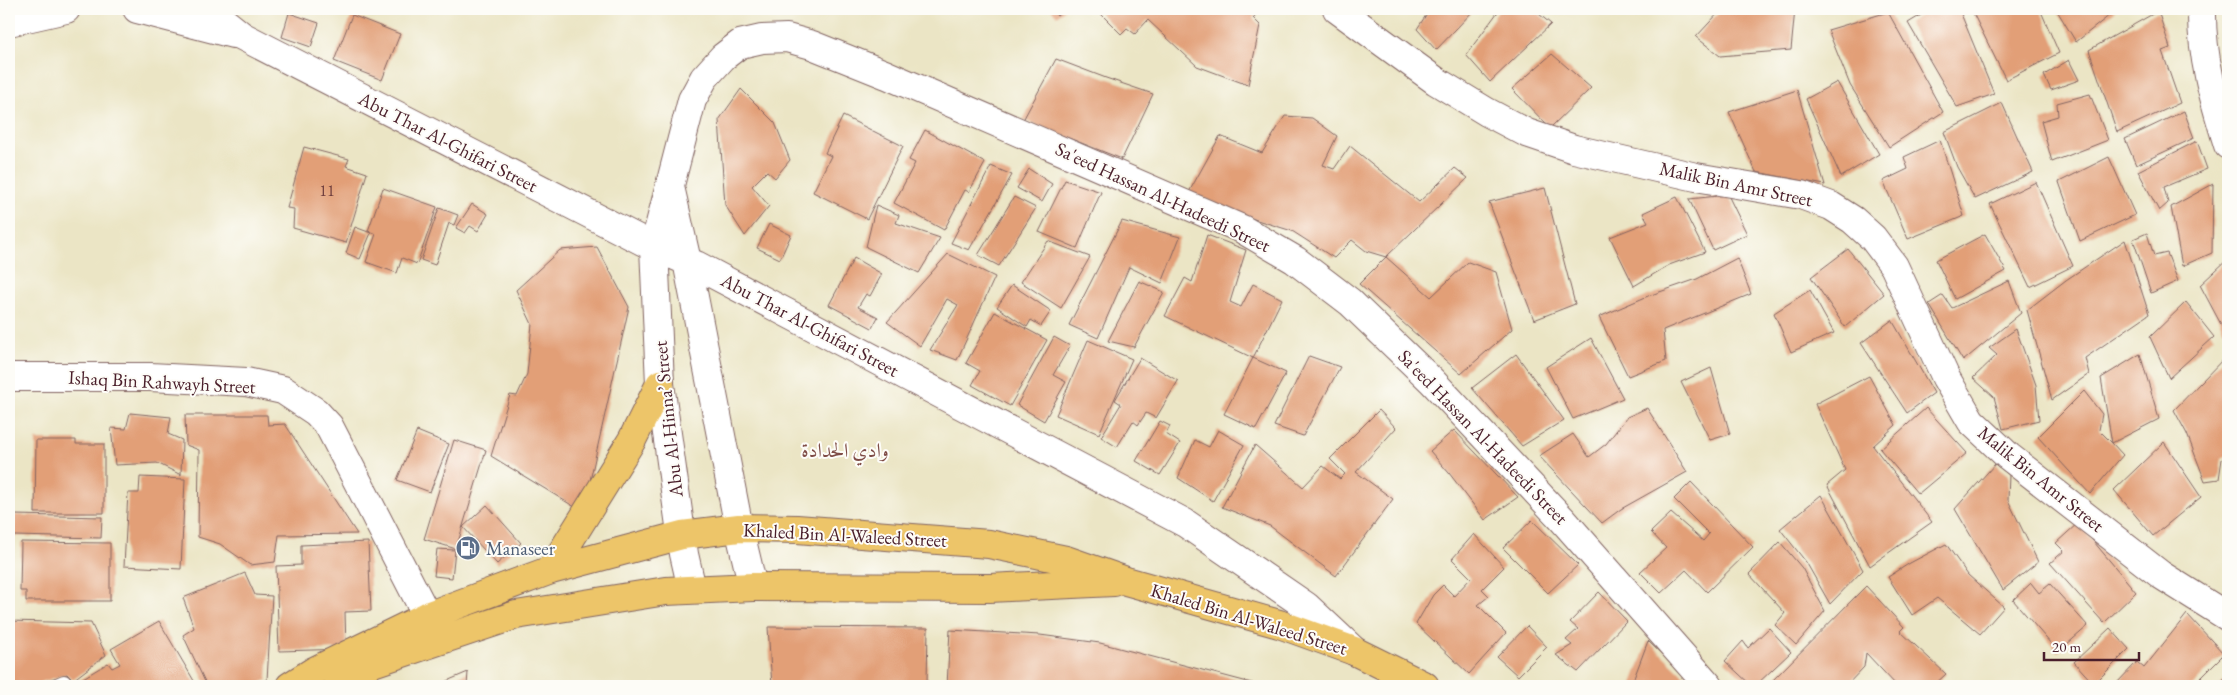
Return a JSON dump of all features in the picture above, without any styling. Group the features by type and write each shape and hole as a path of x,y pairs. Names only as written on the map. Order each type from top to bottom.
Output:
{"main road":[{"path":"551,570 632,440 660,384"},
{"name":"Khaled Bin Al-Waleed Street","path":"290,686 314,671 427,616 551,570 682,535 739,528 797,529 989,544 1066,560 1126,581 1279,624 1354,651 1425,686"},
{"name":"Khaled Bin Al-Waleed Street","path":"306,686 516,615 692,589 754,587 990,588 1126,581"}],"street":[{"path":"9,22 66,9"},
{"name":"Abu Thar Al-Ghifari Street","path":"137,9 242,36"},
{"name":"Abu Thar Al-Ghifari Street","path":"208,9 242,36 654,247 687,262 960,403 1115,488 1185,523 1306,606 1354,651"},
{"name":"Malik Bin Amr Street","path":"1337,9 1436,81 1487,112 1527,133 1593,153 1696,176 1801,195 1830,206 1853,220 1873,238 1894,266 1946,378 1971,421 2008,456 2161,575 2228,617"},
{"path":"2202,9 2202,28 2210,86 2228,145"},
{"name":"Sa'eed Hassan Al-Hadeedi Street","path":"654,247 670,187 677,150 692,100 704,78 723,57 740,44 762,39 787,38 812,45 887,75 1242,229 1295,260 1350,302 1425,374 1562,519 1709,686"},
{"name":"Sa'eed Hassan Al-Hadeedi Street","path":"670,187 687,262"},
{"name":"Abu Al-Hinna’ Street","path":"654,247 660,384 682,535 692,589"},
{"path":"687,262 739,528 754,587"},
{"name":"Ishaq Bin Rahwayh Street","path":"9,377 150,377 246,382 283,390 316,412 329,426 427,616"}],"building":[{"path":"1051,9 1065,9 1057,16"},
{"path":"1096,9 1201,9 1206,14 1210,9 1261,9 1253,18 1260,25 1248,85 1197,66 1148,20 1135,34 1127,28 1121,34"},
{"path":"1430,9 1475,9 1436,50 1417,29"},
{"path":"1500,9 1533,9 1551,24 1490,82 1466,55"},
{"path":"1722,9 1795,9 1791,50 1720,56 1696,37"},
{"path":"1931,9 1959,9 1994,94 1957,107 1908,23"},
{"path":"1971,9 2040,9 2059,53 2006,80"},
{"path":"2056,9 2113,9 2115,11 2076,42"},
{"path":"2158,11 2170,48 2162,51 2180,103 2117,132 2089,50"},
{"path":"1888,12 1943,112 1889,147 1850,85 1828,30"},
{"path":"289,13 319,23 311,47 282,37"},
{"path":"352,15 400,34 382,80 334,61"},
{"path":"1552,54 1591,88 1550,128 1512,89"},
{"path":"1056,59 1153,94 1122,159 1023,120"},
{"path":"2069,60 2079,80 2051,90 2044,75"},
{"path":"1837,82 1879,154 1841,177 1806,99"},
{"path":"741,89 775,123 790,160 775,178 767,171 752,186 769,206 745,236 725,205 719,120"},
{"path":"1797,90 1825,185 1756,172 1729,112"},
{"path":"2090,94 2108,140 2052,162 2041,121 2058,116 2057,103"},
{"path":"2002,103 2033,172 1975,199 1957,167 1944,132"},
{"path":"2184,111 2194,138 2136,165 2125,139"},
{"path":"843,116 903,146 867,219 813,192 831,156 825,153"},
{"path":"1285,116 1312,118 1337,136 1323,165 1334,169 1350,146 1419,202 1455,168 1468,178 1386,257 1366,251 1352,240 1334,258 1292,231 1238,214 1189,192 1220,136 1262,153"},
{"path":"925,130 985,163 969,192 965,190 944,230 894,203 915,163 909,160"},
{"path":"1940,140 1964,216 1908,239 1883,181 1908,169 1904,157"},
{"path":"2197,141 2207,169 2164,187 2168,203 2159,211 2138,171"},
{"path":"304,147 349,159 346,166 367,173 346,243 293,228 294,209 287,208"},
{"path":"2109,157 2135,215 2080,241 2059,182"},
{"path":"991,166 1012,175 969,250 951,243"},
{"path":"1029,169 1052,184 1042,202 1017,188"},
{"path":"1065,180 1101,192 1077,248 1039,232"},
{"path":"2036,182 2073,266 2030,287 1990,204"},
{"path":"2213,184 2212,253 2182,266 2171,207"},
{"path":"383,188 437,207 417,264 402,258 397,273 366,262 376,234 368,231"},
{"path":"1545,188 1575,304 1534,320 1489,202"},
{"path":"1728,195 1747,234 1713,250 1689,199"},
{"path":"1014,197 1036,208 999,266 978,255"},
{"path":"1677,197 1705,252 1669,265 1634,286 1610,237 1648,222 1643,213"},
{"path":"472,204 488,214 478,231 470,226 465,233 456,228"},
{"path":"876,205 899,215 896,223 940,238 919,273 866,247"},
{"path":"439,208 458,215 454,225 449,223 435,265 421,260"},
{"path":"1122,221 1180,237 1162,283 1129,267 1098,338 1069,325"},
{"path":"769,224 791,235 780,259 757,248"},
{"path":"355,227 371,233 360,259 346,253"},
{"path":"2147,233 2154,256 2167,253 2178,281 2151,293 2133,239"},
{"path":"1985,234 2006,271 1955,299 1936,260"},
{"path":"1207,235 1246,250 1230,302 1241,307 1253,284 1282,299 1253,358 1165,316 1185,278 1192,282"},
{"path":"2125,240 2149,314 2085,358 2089,374 2052,400 2027,310 2066,280"},
{"path":"1048,241 1090,257 1061,308 1021,282"},
{"path":"597,247 629,307 583,512 491,456 510,395 517,396 527,374 532,324 516,290 560,250"},
{"path":"1848,249 1884,294 1845,327 1811,277"},
{"path":"948,254 995,277 957,360 930,350 958,305 947,299 920,346 887,322"},
{"path":"1386,257 1431,297 1468,262 1496,272 1512,329 1461,374 1359,284"},
{"path":"854,258 882,274 870,296 866,294 858,307 878,317 872,328 829,305"},
{"path":"1737,258 1751,294 1663,330 1666,361 1628,376 1599,317 1648,296 1697,279"},
{"path":"2228,259 2228,327 2224,330 2200,285"},
{"path":"1139,281 1164,292 1134,347 1108,341"},
{"path":"2009,281 2021,313 1963,361 1929,304 1943,295 1952,308"},
{"path":"1012,285 1051,311 1041,326 1031,320 1027,327 997,307"},
{"path":"1810,290 1834,333 1791,352 1774,313"},
{"path":"2186,302 2214,337 2169,378 2150,337"},
{"path":"995,312 1047,340 1010,406 972,385 980,371 966,363"},
{"path":"1892,320 1934,393 1907,413 1861,343"},
{"path":"2016,329 2036,385 2039,420 2003,429 1994,397 1973,378 1997,355 1989,348"},
{"path":"1054,337 1070,346 1053,375 1066,382 1044,421 1017,405"},
{"path":"1591,338 1623,398 1573,419 1546,367"},
{"path":"1088,340 1132,359 1099,434 1056,415"},
{"path":"1516,354 1564,420 1522,446 1472,388"},
{"path":"2140,354 2159,419 2112,443 2101,378"},
{"path":"2228,354 2228,456 2222,459 2219,479 2205,481 2187,434 2174,410"},
{"path":"1309,356 1340,367 1303,436 1274,426"},
{"path":"1140,358 1178,381 1156,418 1146,413 1138,425 1133,421 1117,447 1101,437 1121,404 1115,400"},
{"path":"1253,358 1286,373 1256,429 1224,414"},
{"path":"1711,368 1730,434 1710,440 1681,382"},
{"path":"1869,376 1896,425 1873,446 1932,522 1870,566 1827,485 1845,470 1815,404"},
{"path":"2084,391 2102,414 2099,430 2123,455 2090,494 2038,437"},
{"path":"1647,408 1687,472 1621,509 1602,523 1539,456 1573,434 1589,457 1606,444 1627,417"},
{"path":"1926,408 1967,453 1918,494 1880,449"},
{"path":"1379,410 1396,428 1356,472 1393,499 1336,576 1270,526 1222,507 1255,445 1303,487 1323,466 1340,479 1345,474 1330,459"},
{"path":"130,413 171,417 168,434 182,440 181,475 157,463 115,465 111,428 126,429"},
{"path":"185,415 267,415 268,425 285,424 357,534 279,535 275,562 250,565 220,544 198,537 199,450 186,445"},
{"path":"1160,421 1170,426 1166,434 1180,443 1160,475 1136,461"},
{"path":"1218,430 1244,445 1213,501 1178,478 1195,440 1209,447"},
{"path":"1454,430 1518,497 1485,520 1430,451"},
{"path":"417,431 449,444 430,492 397,480"},
{"path":"36,440 76,440 76,444 104,444 104,513 35,513"},
{"path":"454,440 486,450 456,549 424,539"},
{"path":"2164,442 2201,497 2153,536 2114,490"},
{"path":"1995,464 2009,475 2008,500 2038,562 2003,590 1955,509"},
{"path":"140,477 185,479 181,569 124,566 128,493 139,493"},
{"path":"1691,482 1753,547 1707,592 1686,570 1661,593 1640,572 1666,548 1651,532 1671,513 1703,541 1709,534 1674,499"},
{"path":"1821,495 1863,570 1830,604 1806,562 1780,529"},
{"path":"487,505 521,543 497,564 463,527"},
{"path":"15,515 102,517 101,538 14,536"},
{"path":"1532,520 1578,565 1548,593 1503,548"},
{"path":"2078,523 2136,592 2104,623 2050,563 2064,551 2056,543"},
{"path":"1474,534 1504,567 1482,589 1489,596 1478,605 1506,633 1469,674 1416,624 1433,595 1443,585 1454,596 1471,578 1452,559"},
{"path":"21,542 110,543 110,601 26,601 26,591 20,591"},
{"path":"368,542 371,611 345,612 346,649 279,651 276,566 301,565 301,545"},
{"path":"1780,542 1802,568 1825,611 1796,645 1775,625 1785,613 1749,574"},
{"path":"1946,544 1968,575 2004,607 1980,634 1937,598 1912,615 1888,577"},
{"path":"437,549 455,550 452,578 434,576"},
{"path":"245,573 255,595 272,596 267,680 253,686 207,686 183,635 194,628 183,598"},
{"path":"2031,583 2039,593 2050,584 2088,626 2058,652 2013,600"},
{"path":"1866,586 1904,627 1900,631 1946,674 1933,686 1897,686 1866,653 1864,667 1846,686 1767,686"},
{"path":"1599,592 1627,621 1578,672 1556,655 1572,645 1566,640 1578,629 1570,622"},
{"path":"2187,614 2224,654 2192,686 2114,686 2137,662 2144,668"},
{"path":"9,621 91,623 106,655 73,680 67,674 29,686 9,686"},
{"path":"159,621 197,686 70,686 108,663 112,668 120,664 111,649"},
{"path":"1527,626 1547,647 1518,676 1497,657"},
{"path":"768,627 928,628 927,683 933,684 933,686 772,686"},
{"path":"1769,628 1791,652 1755,686 1752,686 1725,661 1743,641 1748,648"},
{"path":"2110,628 2129,649 2094,684 2074,662"},
{"path":"950,630 1040,635 1100,643 1263,686 947,686"},
{"path":"1648,641 1695,686 1631,686"},
{"path":"468,672 467,686 435,686"},
{"path":"2225,678 2228,680 2228,686 2219,686"}],"place":[{"name":"Manaseer","path":"468,548"}],"district":[{"name":"وادي الحدادة","path":"845,450"}]}
